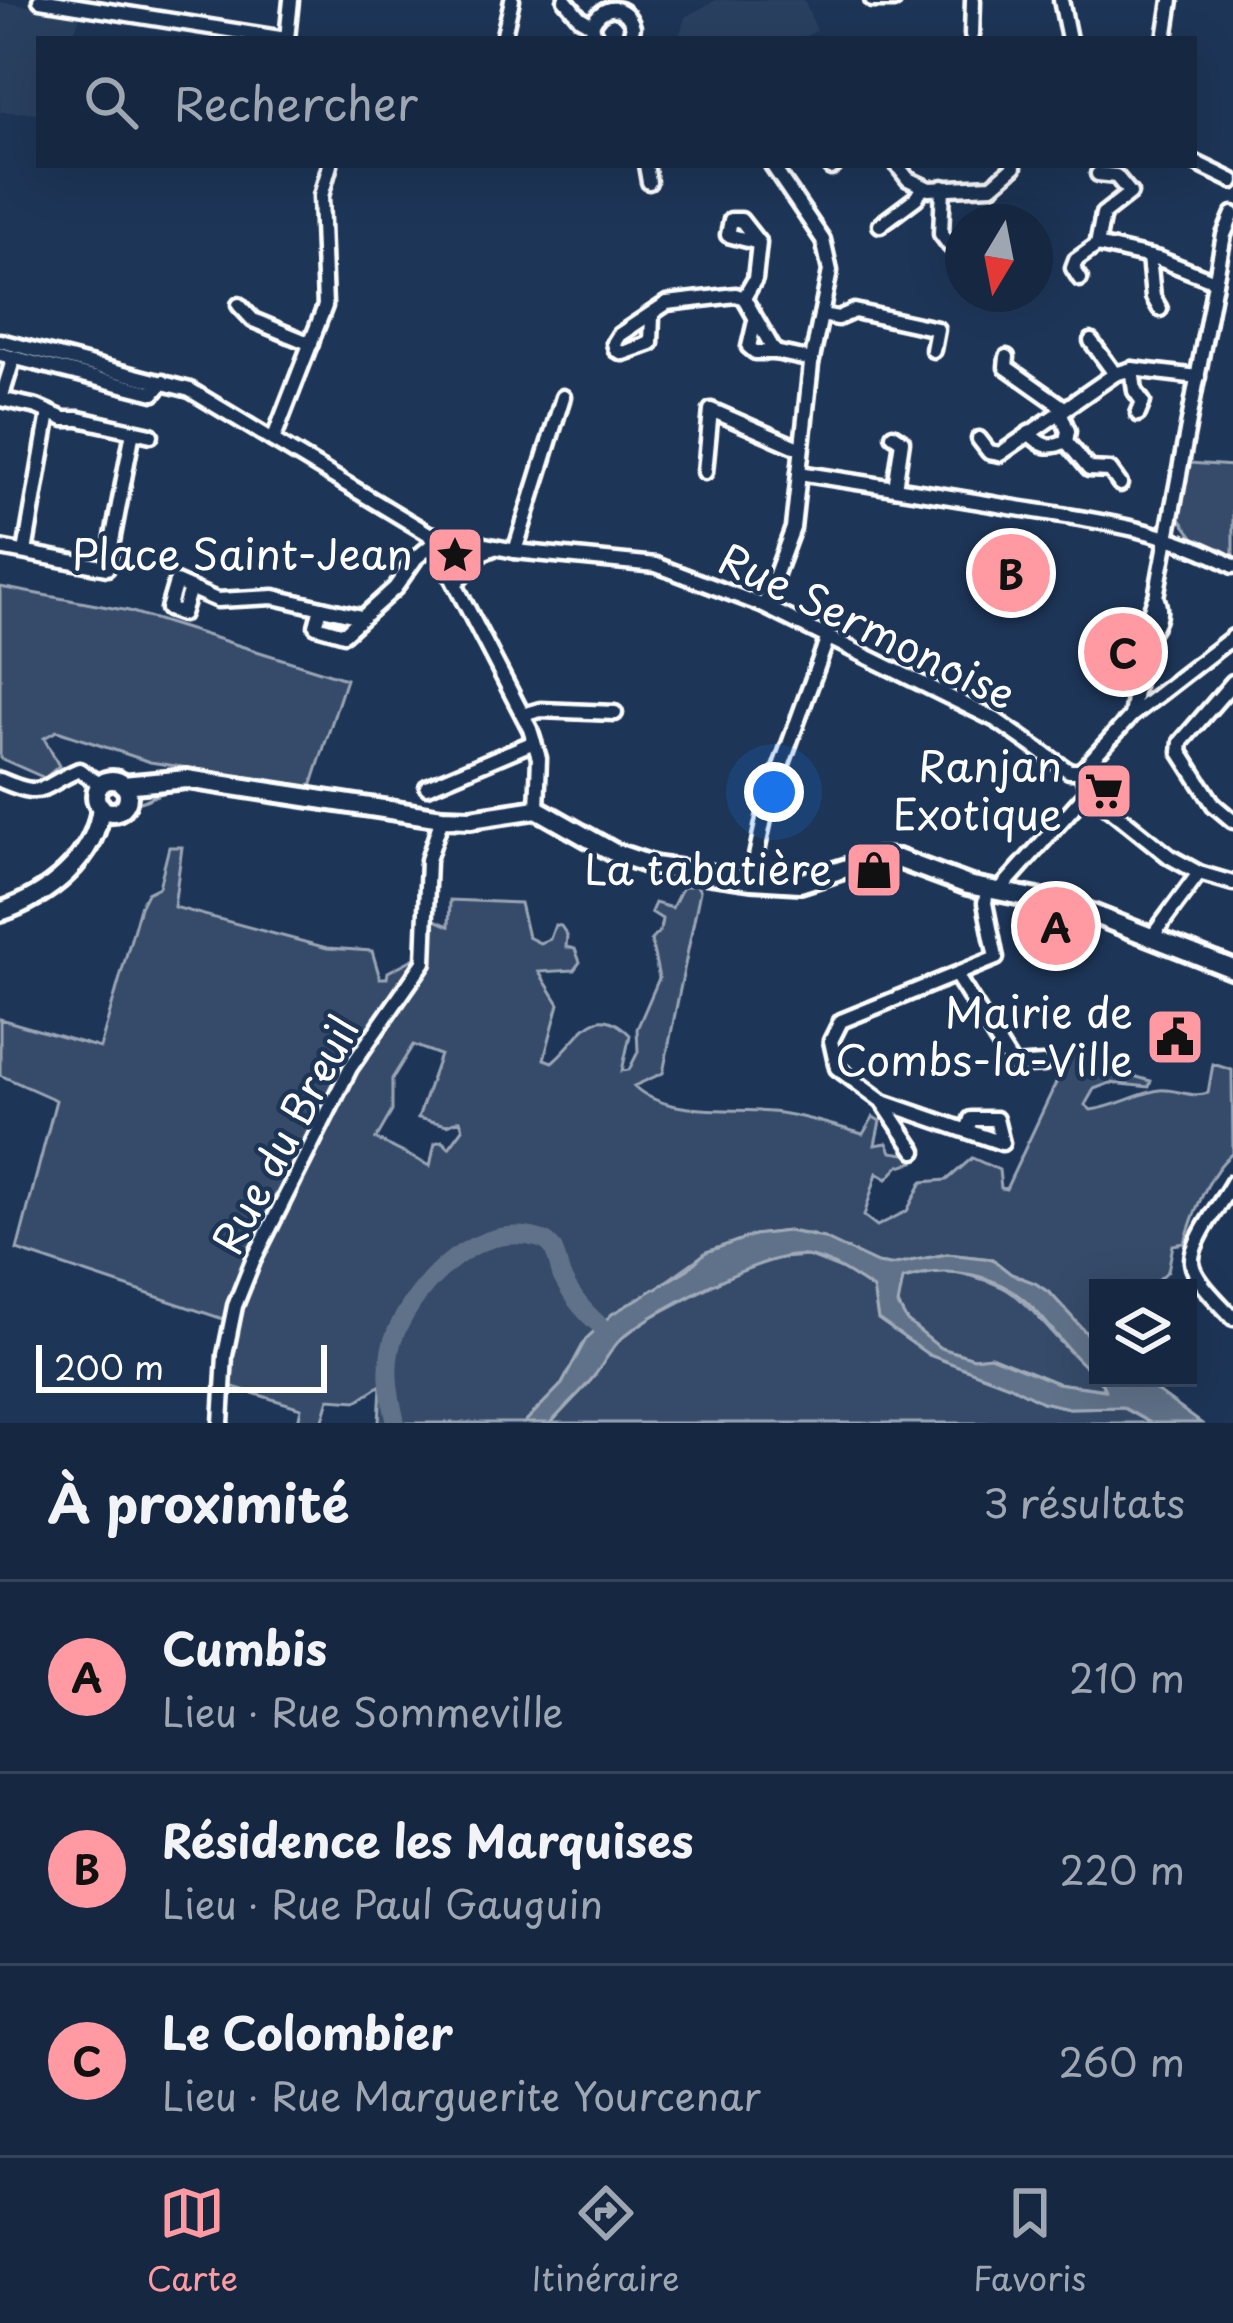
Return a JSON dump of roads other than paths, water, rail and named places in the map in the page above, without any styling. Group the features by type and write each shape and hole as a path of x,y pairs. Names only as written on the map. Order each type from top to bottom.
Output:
{"main road":[{"path":"100,806 111,812 124,798 153,784 188,778 442,818 471,819 537,809 613,852 654,866 751,880 800,883 885,857 993,891 1072,906 1233,970"},
{"path":"89,842 99,821 96,794 101,784 112,780 124,798"},
{"path":"0,912 54,886 124,798"}],"street":[{"path":"40,0 267,36"},
{"path":"286,36 291,0"},
{"path":"504,36 512,0"},
{"path":"565,0 594,32"},
{"path":"872,0 895,0"},
{"path":"972,36 974,0"},
{"path":"1060,0 1068,36"},
{"path":"1165,36 1171,0"},
{"path":"594,32 598,14 620,8 630,16 629,36"},
{"path":"1197,163 1233,181"},
{"path":"272,440 325,306 321,196 329,168"},
{"path":"647,168 649,182"},
{"path":"764,606 794,527 812,360 830,271 824,240 774,168"},
{"path":"899,168 923,187 992,186 1013,168"},
{"path":"1080,279 1073,268 1076,260 1097,244 1103,214 1130,193 1116,176 1098,174"},
{"path":"880,225 916,198 923,187"},
{"path":"943,187 941,234 945,239"},
{"path":"1130,716 1150,605 1156,597 1174,514 1224,235 1233,214"},
{"path":"745,298 755,279 759,243"},
{"path":"1097,244 1216,281"},
{"path":"1149,257 1160,309"},
{"path":"652,315 667,304 736,295 745,298 775,352 812,360"},
{"path":"239,305 253,320 311,344"},
{"path":"821,315 838,318 854,311 938,329 933,350"},
{"path":"0,341 190,390 431,539 534,742 541,784 537,809"},
{"path":"1091,341 1115,374"},
{"path":"151,435 0,399 7,356 154,393 163,382"},
{"path":"1007,357 1006,367 1062,410 1066,441"},
{"path":"979,439 989,452 1000,454 1115,374 1132,369 1198,377"},
{"path":"1132,369 1135,391 1143,402 1138,414"},
{"path":"515,551 563,397"},
{"path":"705,472 711,410 801,448"},
{"path":"25,553 49,413"},
{"path":"0,548 107,568 133,431"},
{"path":"1029,434 1040,445 1052,447 1066,441"},
{"path":"892,435 902,441 895,488"},
{"path":"1066,441 1089,469 1110,470 1120,484"},
{"path":"800,473 1073,517 1195,544 1233,566"},
{"path":"1174,514 1195,544"},
{"path":"190,588 218,600 274,597 321,608 316,626 344,634 395,588 431,539"},
{"name":"Rue Sermonoise","path":"431,539 656,565 764,606 828,637 996,720 1069,771 1081,772"},
{"path":"456,583 482,553 494,548"},
{"path":"751,880 761,824 828,637"},
{"path":"1233,637 1130,716 1081,772 1088,791 1170,856 1199,873 1233,883"},
{"path":"1233,682 1181,742 1180,752 1214,805 1233,821"},
{"path":"523,715 540,710 615,713"},
{"path":"428,787 534,742"},
{"path":"0,780 40,792 79,770 101,784"},
{"path":"967,1131 883,1102 837,1068 831,1041 841,1021 996,958 986,902 1088,791"},
{"name":"Rue du Breuil","path":"220,1423 225,1355 235,1306 253,1261 350,1069 424,962 428,860 442,818"},
{"path":"1151,938 1199,873"},
{"path":"956,975 1013,1066 1043,1064"},
{"path":"883,1102 915,1151"},
{"path":"1230,1194 1196,1243 1191,1260 1233,1318"}],"waterway":[{"path":"141,802 169,790"},
{"path":"396,1423 388,1366 392,1343 406,1313 453,1259 494,1238 517,1235 546,1241 571,1293 609,1333"}],"place":[{"name":"Place Saint-Jean","path":"455,555"},
{"name":"Résidence les Marquises","path":"1011,573"},
{"name":"Le Colombier","path":"1123,652"},
{"name":"Ranjan Exotique","path":"1104,791"},
{"name":"La tabatière","path":"874,870"},
{"name":"Cumbis","path":"1056,926"},
{"name":"Mairie de Combs-la-Ville","path":"1175,1037"}]}
